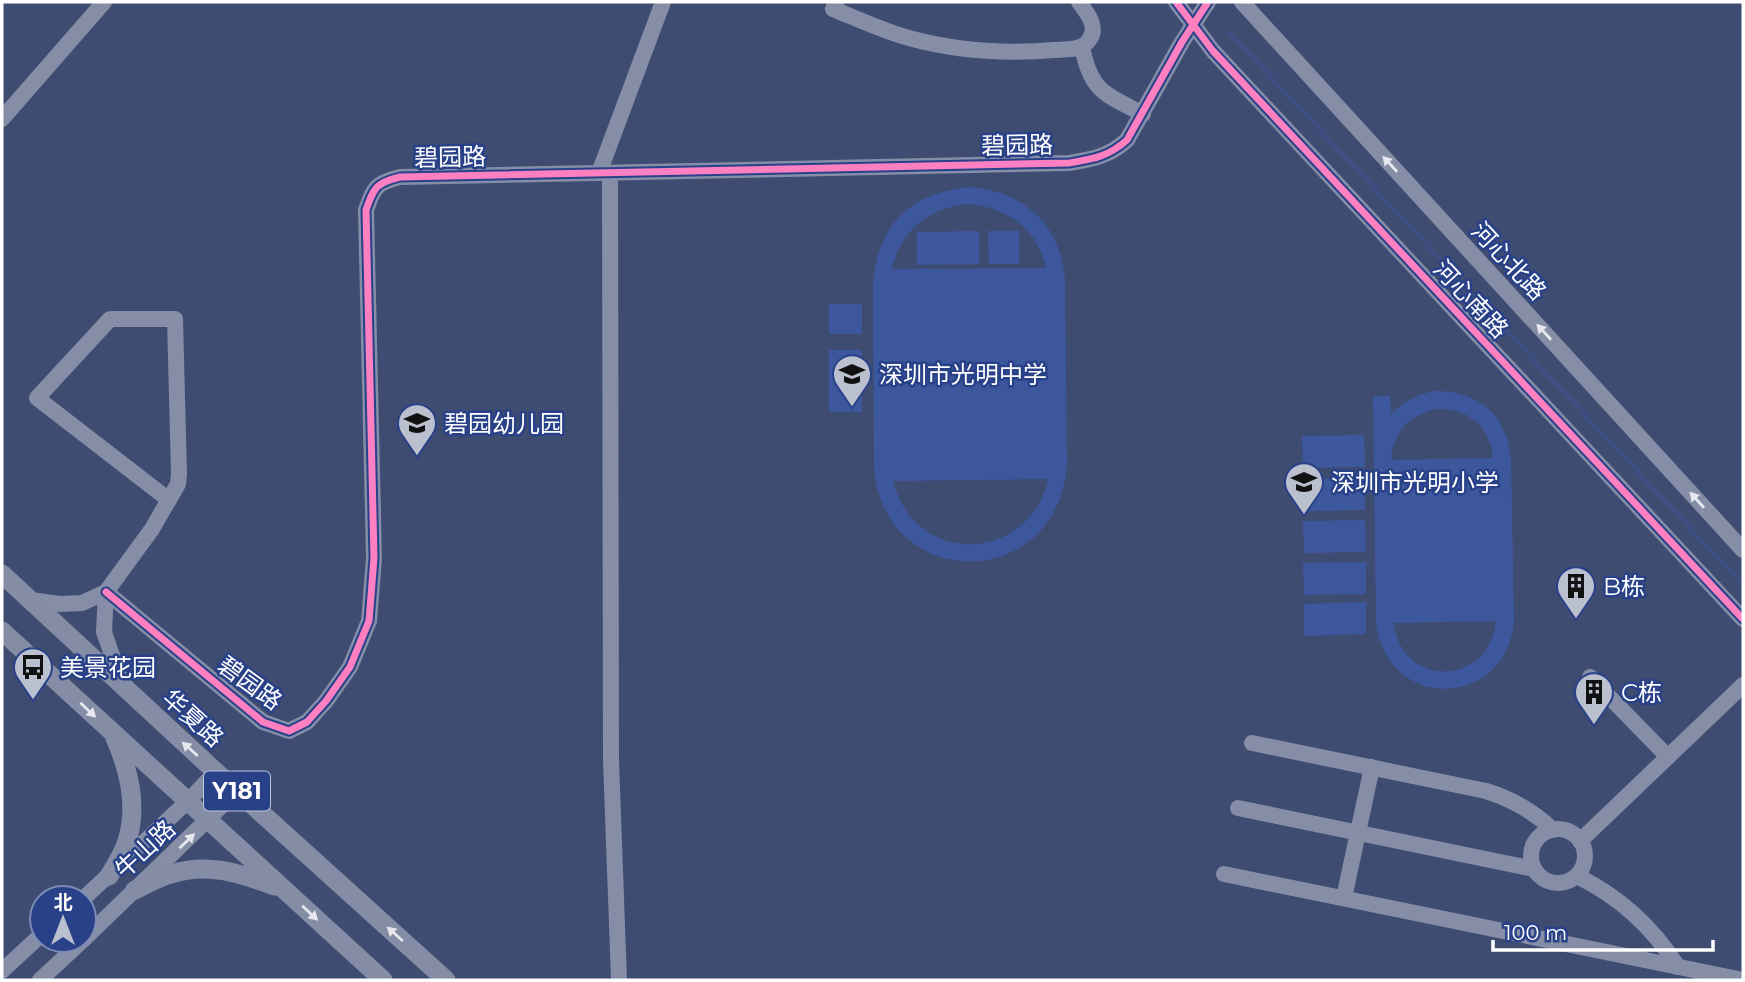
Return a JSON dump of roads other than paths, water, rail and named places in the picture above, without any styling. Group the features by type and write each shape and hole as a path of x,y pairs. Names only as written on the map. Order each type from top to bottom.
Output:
{"main road":[{"name":"华夏路","path":"2,574 446,980"},
{"name":"Y181","path":"2,631 383,980"},
{"path":"109,876 127,842 132,809 131,787 113,734"},
{"path":"135,890 169,874 209,868 250,876 285,890"}],"street":[{"path":"2,120 104,2"},
{"path":"619,980 611,760 604,173 663,2"},
{"path":"836,2 833,9 907,38 947,47 1027,52 1082,47 1090,40 1094,29 1079,2"},
{"name":"河心南路","path":"1176,2 1223,61 1743,619"},
{"name":"碧园路","path":"106,592 263,722 289,731 307,722 350,667 369,621 374,558 366,209 372,193 382,182 400,177 1069,163 1093,159 1115,151 1127,140 1208,2"},
{"name":"河心北路","path":"1241,2 1743,550"},
{"path":"1082,47 1091,79 1100,89 1143,114"},
{"path":"30,600 60,604 82,603 106,592 152,529 169,500 178,484 175,318 110,318 37,398 169,500"},
{"path":"106,592 104,632 123,687"},
{"path":"1590,677 1668,757"},
{"path":"1580,841 1743,685"},
{"path":"1252,743 1486,791 1529,810 1553,830"},
{"path":"1344,898 1372,767"},
{"name":"牛山路","path":"98,886 216,772"},
{"name":"牛山路","path":"98,925 237,791"},
{"path":"1238,808 1534,869"},
{"path":"1568,831 1580,841 1585,863 1577,876 1555,883 1541,878 1534,869 1531,858 1534,843 1545,832 1568,831"},
{"path":"1224,874 1743,980"},
{"path":"1577,876 1611,895 1642,920 1668,950 1678,967"},
{"path":"2,971 28,947"},
{"name":"牛山路","path":"40,980 67,954"}],"waterway":[{"path":"1230,33 1743,585"}],"place":[{"name":"深圳市光明中学","path":"852,408"},
{"name":"碧园幼儿园","path":"417,457"},
{"name":"深圳市光明小学","path":"1304,516"},
{"name":"B栋","path":"1576,620"},
{"name":"美景花园","path":"33,701"},
{"name":"C栋","path":"1594,726"}]}
